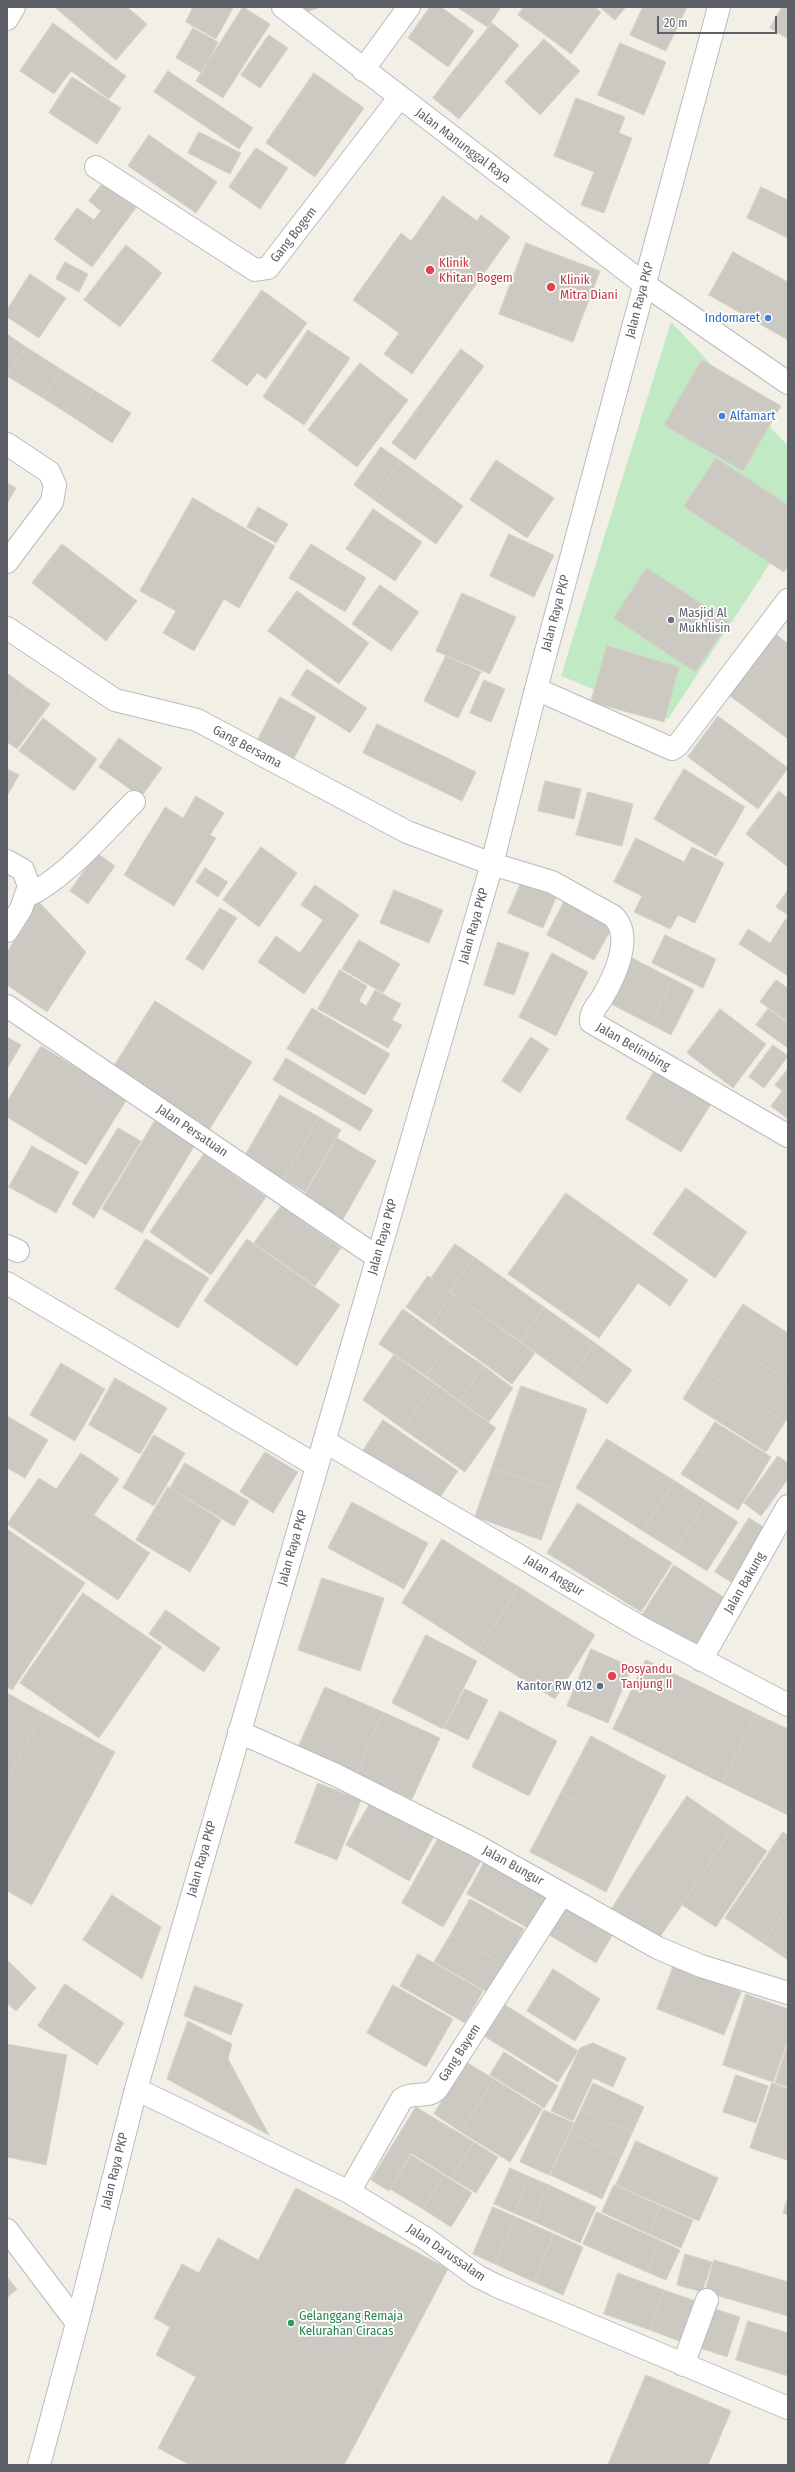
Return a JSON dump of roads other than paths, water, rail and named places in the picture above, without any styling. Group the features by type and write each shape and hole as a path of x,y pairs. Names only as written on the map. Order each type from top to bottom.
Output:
{"street":[{"path":"7,19 14,7"},
{"name":"Jalan Manunggal Raya","path":"283,7 399,98 644,284 788,383"},
{"path":"363,70 409,7"},
{"name":"Jalan Raya PKP","path":"39,2465 77,2323 136,2089 492,864 536,689 719,7"},
{"name":"Gang Bogem","path":"96,167 255,270 268,268 399,98"},
{"path":"7,444 49,472 55,485 52,502 7,562"},
{"path":"536,689 672,749 678,745 788,600"},
{"name":"Gang Bersama","path":"7,628 115,700 197,720 407,832 492,864"},
{"path":"25,897 41,889 78,857 134,802"},
{"path":"7,861 23,870 29,886 21,909 7,931"},
{"name":"Jalan Belimbing","path":"492,864 552,882 613,916 621,923 623,936 615,972 591,1018 594,1026 788,1136"},
{"name":"Jalan Persatuan","path":"7,1006 377,1257"},
{"path":"7,1283 317,1466"},
{"name":"Jalan Anggur","path":"324,1441 640,1627 788,1705"},
{"name":"Jalan Bakung","path":"701,1660 788,1506"},
{"name":"Jalan Bungur","path":"239,1732 406,1809 658,1948 701,1966 788,1993"},
{"name":"Gang Bayem","path":"349,2192 402,2098 411,2094 429,2095 437,2089 562,1894"},
{"name":"Jalan Darussalam","path":"136,2089 349,2192 425,2238 477,2276 683,2365 788,2408"},
{"path":"7,2230 77,2323"},
{"path":"683,2365 707,2300"}],"place":[{"name":"Klinik Khitan Bogem","path":"430,270"},
{"name":"Klinik Mitra Diani","path":"551,287"},
{"name":"Indomaret","path":"768,318"},
{"name":"Alfamart","path":"722,416"},
{"name":"Masjid Al Mukhlisin","path":"671,620"},
{"name":"Posyandu Tanjung II","path":"612,1676"},
{"name":"Kantor RW 012","path":"600,1686"},
{"name":"Gelanggang Remaja Kelurahan Ciracas","path":"291,2323"}]}
